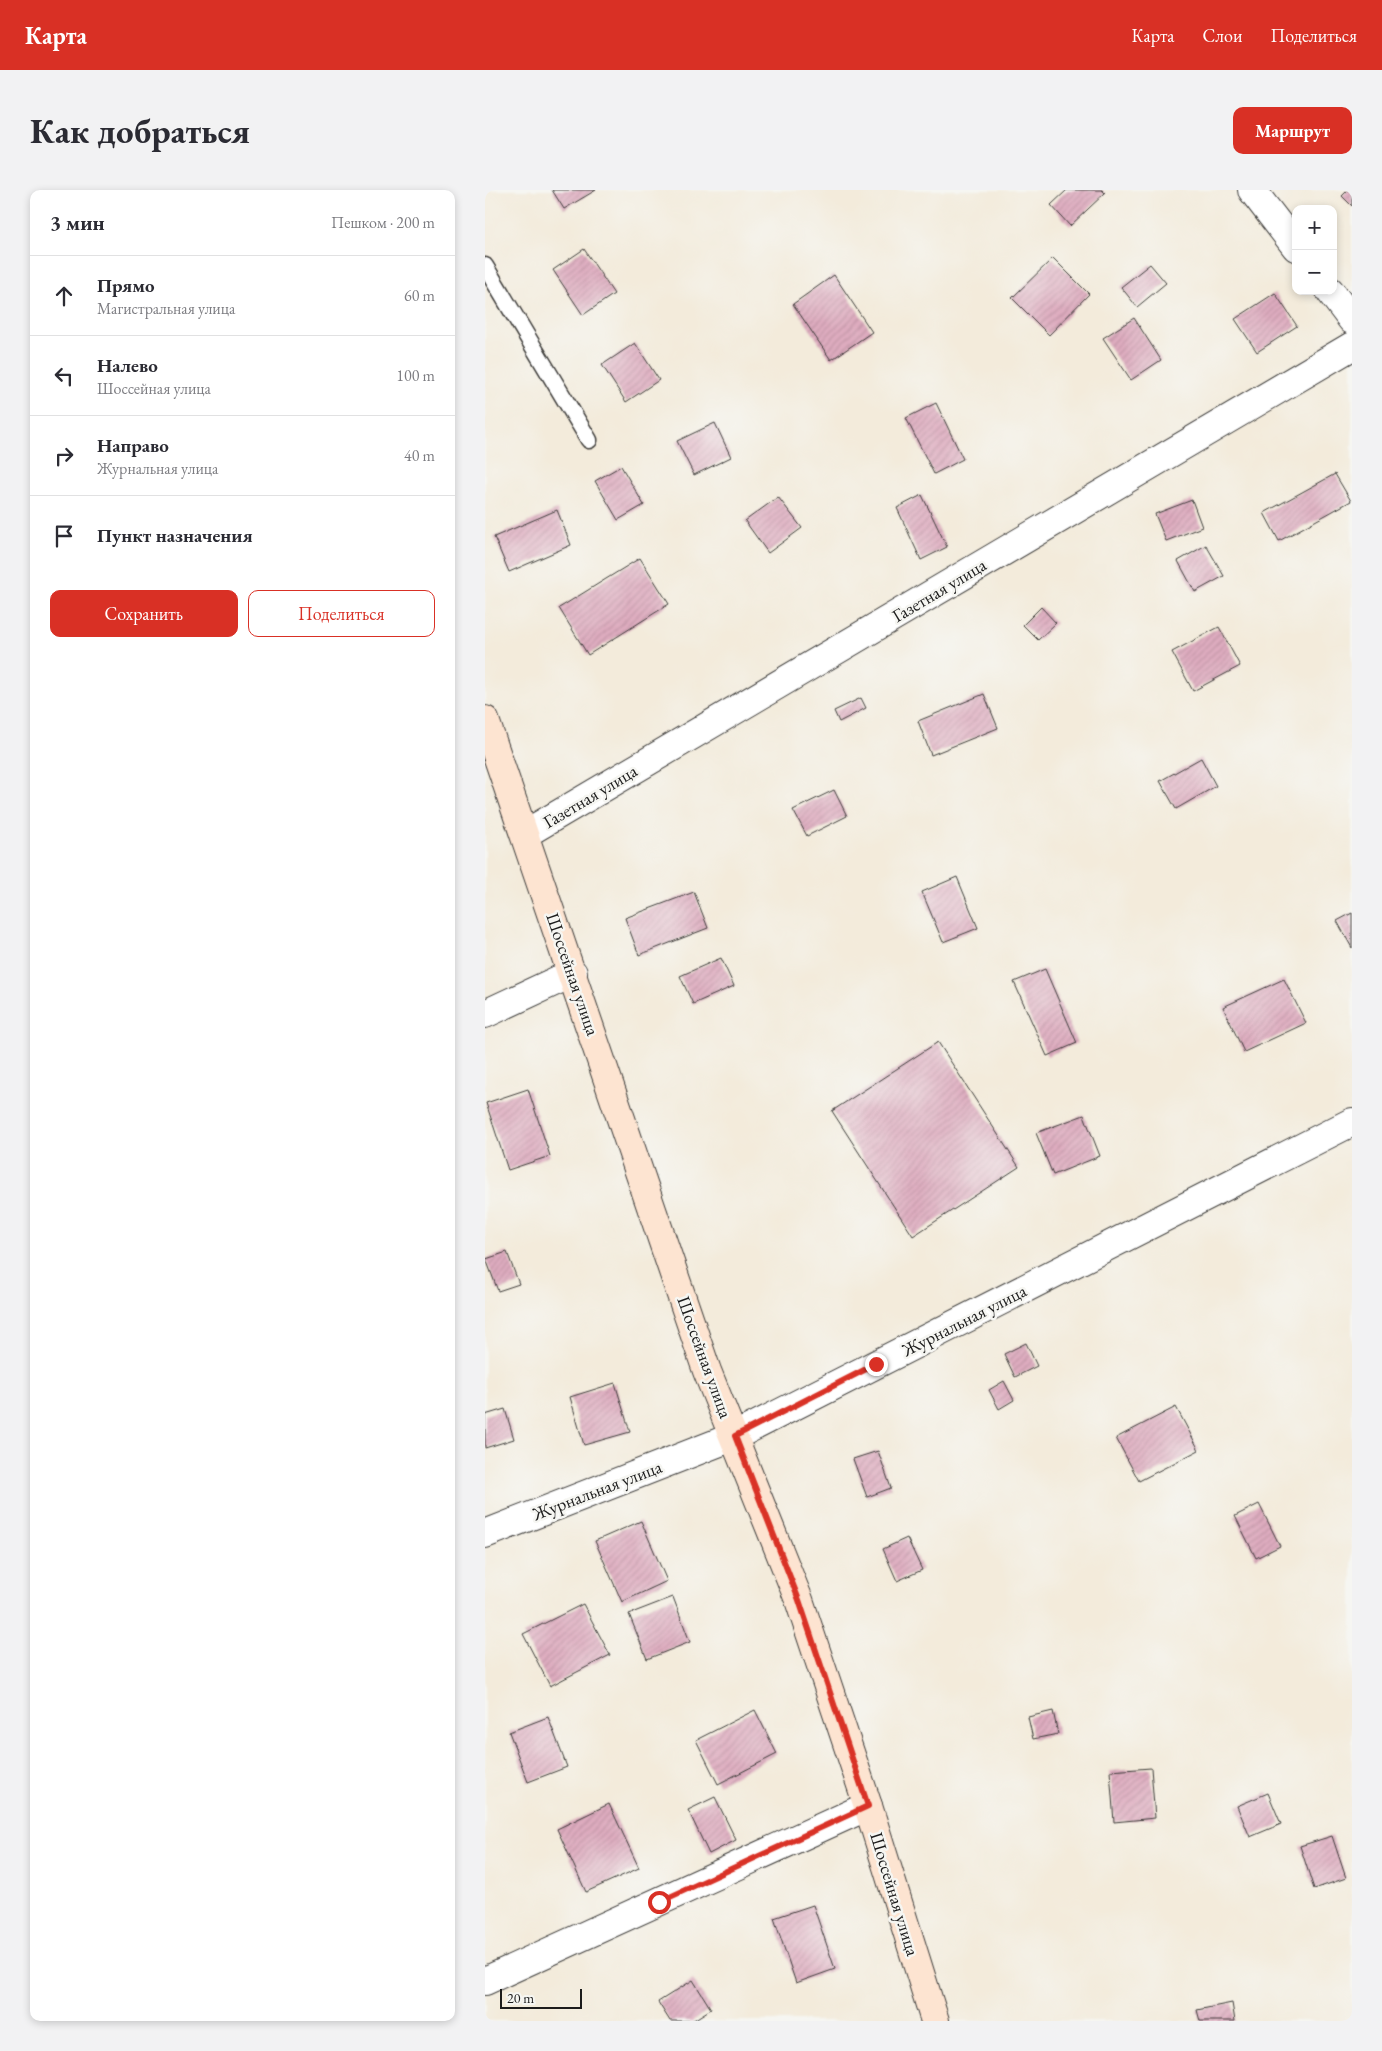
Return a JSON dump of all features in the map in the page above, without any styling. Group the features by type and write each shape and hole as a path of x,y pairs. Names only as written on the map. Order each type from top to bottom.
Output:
{"main road":[{"name":"Шоссейная улица","path":"485,720 703,1358 799,1600 868,1806 935,2021"}],"street":[{"path":"1251,190 1292,242"},
{"path":"1333,295 1352,320"},
{"name":"Газетная улица","path":"525,834 1352,346"},
{"path":"485,1014 573,973"},
{"name":"Журнальная улица","path":"485,1534 735,1436 1352,1122"},
{"path":"485,1982 868,1806"}],"lane":[{"path":"485,266 589,440"}],"building":[{"path":"552,190 596,190 564,209"},
{"path":"1067,190 1102,190 1105,193 1070,226 1051,205"},
{"path":"1348,190 1352,190 1352,206 1342,196"},
{"path":"584,249 614,294 583,315 553,270"},
{"path":"1053,258 1089,294 1049,335 1012,298"},
{"path":"1150,264 1166,283 1137,307 1121,287"},
{"path":"834,275 872,332 831,360 793,304"},
{"path":"1275,293 1297,326 1257,352 1235,319"},
{"path":"1134,318 1161,360 1131,380 1103,338"},
{"path":"635,343 659,380 626,402 602,365"},
{"path":"936,403 963,459 934,474 906,418"},
{"path":"715,423 731,457 694,475 677,441"},
{"path":"621,466 644,505 618,520 595,481"},
{"path":"1335,474 1351,501 1279,541 1264,513"},
{"path":"922,495 947,547 921,560 897,508"},
{"path":"778,497 802,528 768,553 745,521"},
{"path":"1192,500 1202,527 1166,541 1155,514"},
{"path":"557,510 571,545 509,572 494,537"},
{"path":"1206,545 1224,576 1195,592 1178,561"},
{"path":"640,558 669,604 588,655 559,608"},
{"path":"1041,607 1056,623 1038,640 1023,625"},
{"path":"1219,627 1240,666 1193,691 1172,652"},
{"path":"984,694 998,728 931,755 918,721"},
{"path":"861,698 866,708 839,722 834,711"},
{"path":"1201,758 1216,786 1176,809 1160,781"},
{"path":"834,790 847,816 807,836 793,810"},
{"path":"957,877 978,928 943,942 922,892"},
{"path":"694,892 708,928 639,955 625,918"},
{"path":"1352,913 1352,948 1337,921"},
{"path":"721,958 734,986 693,1004 680,976"},
{"path":"1045,969 1077,1043 1047,1056 1014,982"},
{"path":"1284,979 1306,1023 1244,1052 1223,1007"},
{"path":"938,1042 1019,1167 913,1236 832,1111"},
{"path":"528,1089 550,1156 508,1170 486,1103"},
{"path":"1084,1115 1100,1156 1053,1175 1036,1133"},
{"path":"507,1252 519,1284 498,1291 486,1259"},
{"path":"1026,1343 1037,1366 1015,1377 1004,1354"},
{"path":"1004,1381 1014,1400 999,1409 989,1390"},
{"path":"615,1383 630,1432 584,1445 570,1397"},
{"path":"1176,1407 1199,1450 1139,1481 1116,1438"},
{"path":"505,1409 514,1439 485,1448 485,1415"},
{"path":"878,1451 891,1488 867,1497 853,1459"},
{"path":"1259,1504 1280,1546 1256,1558 1235,1516"},
{"path":"641,1521 667,1581 622,1602 595,1541"},
{"path":"907,1538 922,1570 897,1581 883,1549"},
{"path":"673,1597 690,1642 647,1659 629,1614"},
{"path":"583,1604 610,1655 550,1686 523,1634"},
{"path":"755,1710 777,1754 718,1784 696,1740"},
{"path":"1053,1711 1058,1734 1033,1739 1028,1717"},
{"path":"548,1717 567,1767 528,1782 509,1732"},
{"path":"1151,1768 1155,1818 1114,1822 1110,1771"},
{"path":"1268,1793 1281,1824 1250,1837 1237,1806"},
{"path":"715,1797 736,1840 709,1854 688,1810"},
{"path":"609,1804 639,1868 586,1892 557,1829"},
{"path":"1332,1836 1346,1878 1314,1889 1300,1846"},
{"path":"813,1905 835,1969 796,1983 774,1918"},
{"path":"693,1980 711,2009 692,2021 670,2021 658,2002"},
{"path":"1232,2003 1235,2021 1200,2021 1197,2010"}],"route":[{"path":"659,1902 868,1806 799,1600 735,1436 876,1364"}]}
